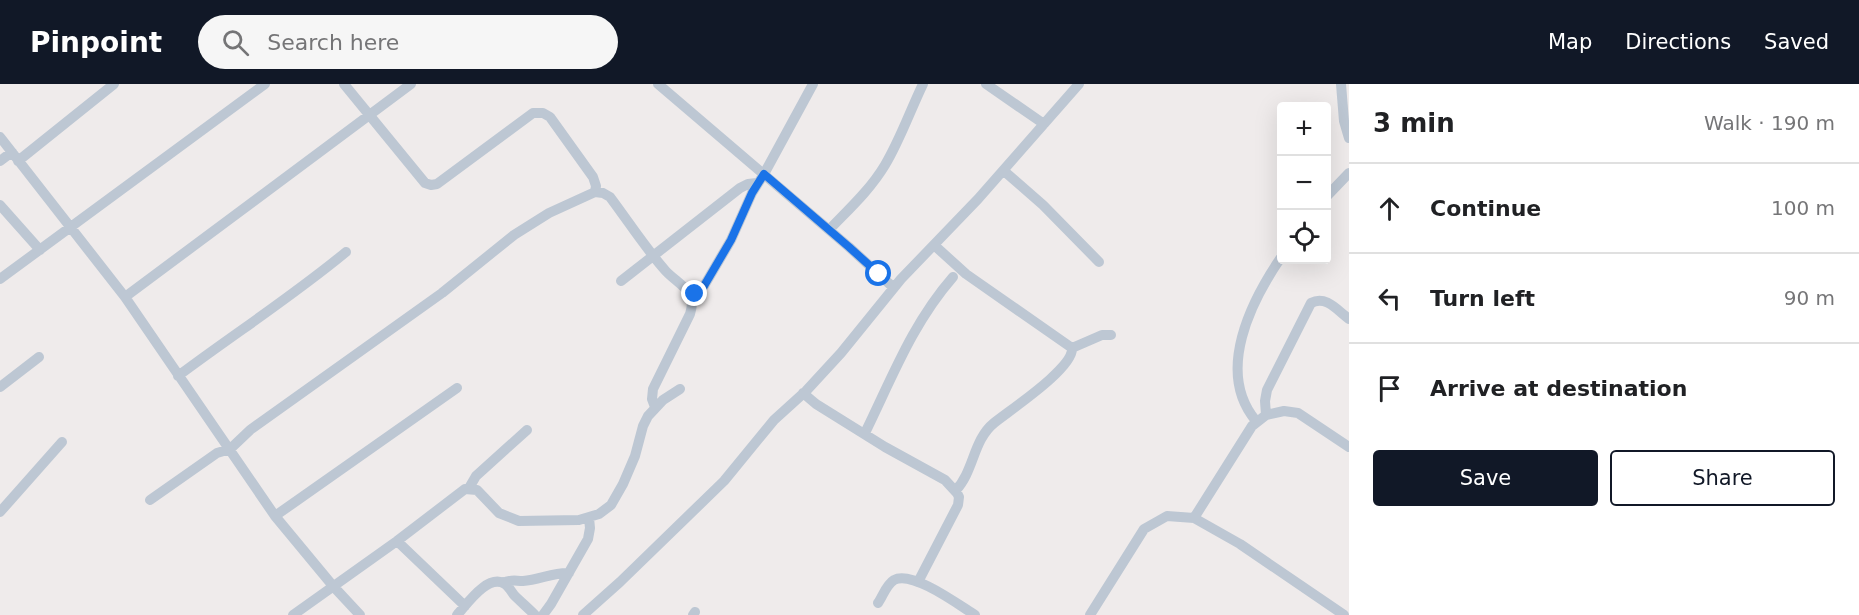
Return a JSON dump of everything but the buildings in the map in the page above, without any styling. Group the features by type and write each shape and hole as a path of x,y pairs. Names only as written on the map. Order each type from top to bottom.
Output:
{"street":[{"path":"0,161 15,157 114,84"},
{"path":"0,279 265,84"},
{"path":"344,84 422,181 432,185 437,184 533,112 543,112 550,117 593,177 595,192"},
{"path":"125,297 411,84"},
{"path":"658,84 761,178 829,230 894,288"},
{"path":"690,296 704,286 731,240 761,178 813,84"},
{"path":"829,230 867,190 884,167 901,136 922,84"},
{"path":"986,84 1044,124"},
{"path":"583,615 701,504 740,463 774,420 803,393 855,336 894,288 1004,171 1079,84"},
{"path":"1341,84 1344,121 1349,138"},
{"path":"0,137 125,297 275,516 360,615"},
{"path":"1004,171 1043,205 1099,262"},
{"path":"1331,192 1349,173"},
{"path":"621,281 744,185 761,178"},
{"path":"150,500 217,453 230,448 250,430 442,293 514,235 549,213 595,192 603,193 610,198 654,256 672,278 686,288 690,296 692,305 690,314 653,389 652,399 655,407"},
{"path":"0,205 40,249"},
{"path":"934,245 966,274 1072,348"},
{"path":"178,376 311,281 346,252"},
{"path":"1256,421 1247,409 1240,392 1239,349 1247,318 1277,262"},
{"path":"865,433 916,327 930,305 953,277"},
{"path":"1266,415 1265,401 1269,385 1311,303 1326,300 1349,319"},
{"path":"1072,348 1102,335 1111,335"},
{"path":"956,490 966,478 978,445 986,431 1044,384 1071,357 1072,348"},
{"path":"0,387 39,357"},
{"path":"275,516 457,388"},
{"path":"293,615 397,541 462,490 469,488 480,492 499,513 519,521 568,521 589,518 605,510 615,499 630,470 643,426 655,407 680,389"},
{"path":"803,393 816,404 945,480 956,490 959,497 958,505 920,583"},
{"path":"1194,518 1256,421 1266,415 1284,411 1298,413 1349,447"},
{"path":"469,488 476,476 527,430"},
{"path":"0,512 62,442"},
{"path":"1090,615 1144,529 1167,516 1194,518 1240,544 1344,615"},
{"path":"543,615 588,539 591,528 589,518"},
{"path":"397,541 465,606"},
{"path":"503,583 569,573"},
{"path":"878,603 894,580 903,578 936,591 975,615"},
{"path":"457,615 489,582 499,581 535,615"}],"route":[{"path":"695,294 704,286 731,240 752,193 764,174 879,274"}]}
